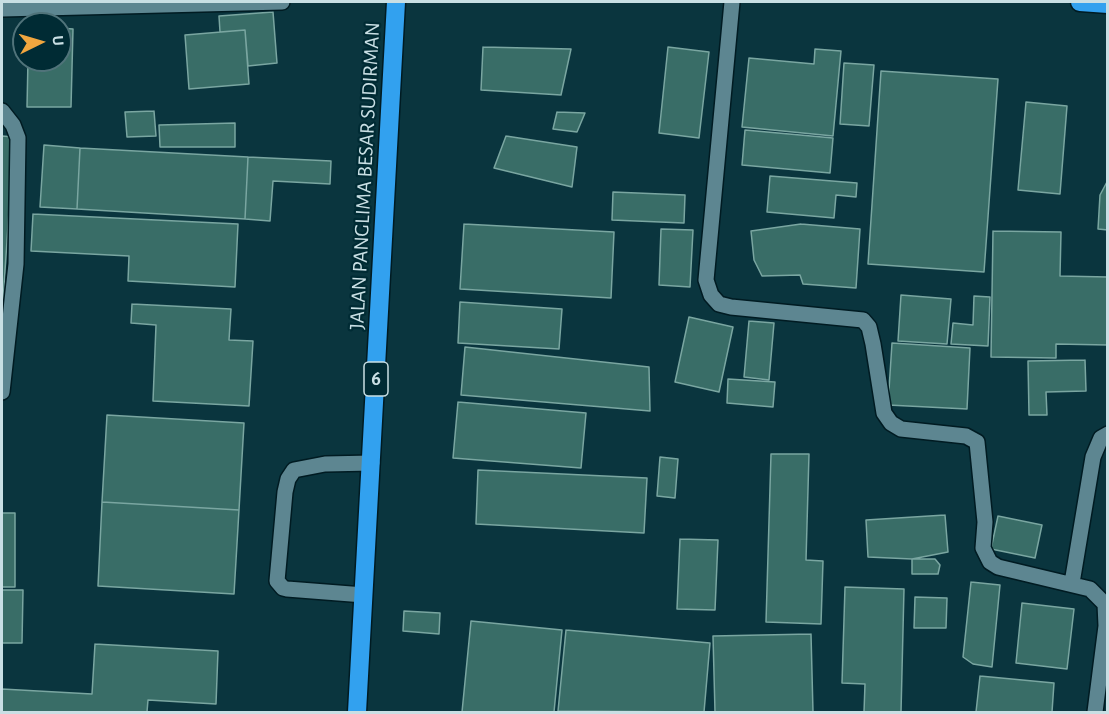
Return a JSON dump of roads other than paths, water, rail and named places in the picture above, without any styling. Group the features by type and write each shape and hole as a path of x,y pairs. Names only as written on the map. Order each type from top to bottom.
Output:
{"highway":[{"name":"JALAN PANGLIMA BESAR SUDIRMAN","path":"357,712 396,2"},
{"path":"1080,2 1107,4"}],"street":[{"path":"2,9 282,2"},
{"path":"732,2 706,280 711,295 719,304 731,307 863,320 869,327 873,344 884,413 891,423 901,429 966,436 977,442 985,522 983,548 990,562 998,567 1090,589 1105,604 1106,626 1095,712"},
{"path":"2,111 13,124 18,138 15,264 2,392"},
{"path":"1072,583 1093,457 1101,438 1107,434"},
{"path":"364,595 287,589 282,588 277,581 285,492 288,479 294,470 325,464 372,463"}]}
